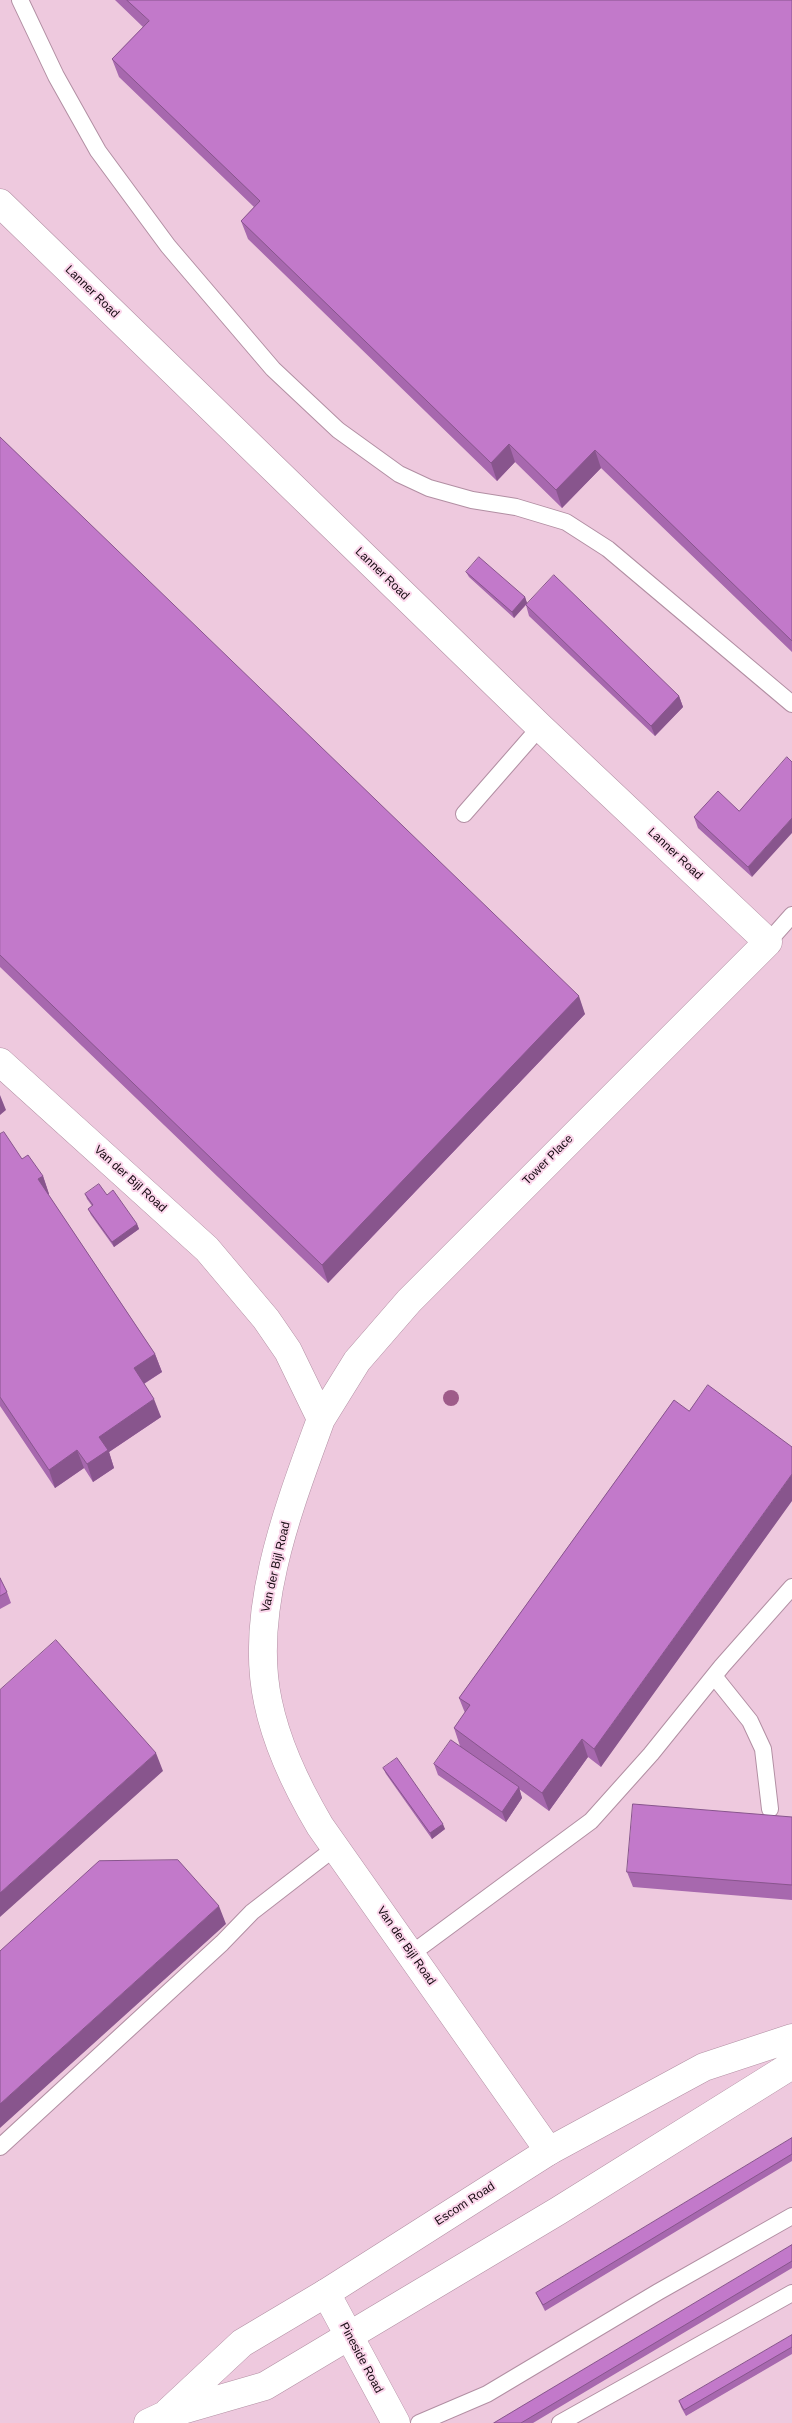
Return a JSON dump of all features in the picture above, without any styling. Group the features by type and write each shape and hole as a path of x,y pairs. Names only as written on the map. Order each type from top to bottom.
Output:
{"street":[{"name":"Lanner Road","path":"0,203 540,727 768,942"},
{"name":"Tower Place","path":"321,1419 358,1361 409,1301 768,942"},
{"name":"Van der Bijl Road","path":"0,1062 207,1249 266,1319 288,1351 321,1419 292,1502 276,1556 265,1612 264,1670 268,1701 276,1734 298,1789 320,1826 549,2151"},
{"name":"Escom Road","path":"156,2419 242,2343 326,2293 549,2151 704,2068 792,2038"},
{"name":"Escom Road","path":"156,2419 265,2386 350,2338 792,2066"},
{"name":"Pineside Road","path":"326,2293 396,2423"}],"lane":[{"path":"20,0 56,76 98,151 145,215 168,246 273,369 338,430 399,474 429,488 472,500 516,507 566,522 608,549 792,704"},
{"path":"464,814 540,727"},
{"name":"Tower Place","path":"768,942 792,916"},
{"path":"411,1954 591,1821 651,1754 714,1676 792,1587"},
{"path":"714,1676 750,1721 763,1749 770,1809"},
{"path":"0,2147 222,1943 252,1912 336,1847"},
{"path":"419,2423 487,2394 658,2292 792,2216"},
{"path":"560,2423 792,2293"}],"building":[{"path":"127,0 792,0 792,641 595,450 556,490 509,444 491,463 241,221 260,201 112,59 149,21"},
{"path":"0,437 579,996 322,1265 0,955"},
{"path":"479,557 525,597 512,612 466,572"},
{"path":"554,575 679,696 651,726 526,605"},
{"path":"787,757 792,762 792,818 748,867 694,817 718,791 739,811"},
{"path":"4,1132 22,1159 28,1155 43,1176 38,1179 155,1354 134,1368 154,1399 99,1437 108,1450 87,1464 77,1450 49,1470 0,1397 0,1134"},
{"path":"99,1184 107,1195 113,1190 137,1224 112,1242 88,1209 93,1205 85,1194"},
{"path":"708,1385 792,1447 792,1474 594,1749 582,1739 542,1793 454,1728 470,1705 459,1698 674,1400 689,1411"},
{"path":"0,1578 7,1592 0,1596"},
{"path":"56,1640 156,1753 0,1893 0,1690"},
{"path":"451,1740 519,1787 502,1812 434,1764"},
{"path":"397,1758 443,1824 430,1833 383,1768"},
{"path":"633,1804 792,1817 792,1885 627,1872"},
{"path":"178,1860 219,1906 0,2104 0,1951 99,1861"},
{"path":"792,2138 792,2154 543,2305 536,2293"},
{"path":"792,2245 792,2261 521,2423 494,2423"},
{"path":"792,2335 792,2347 684,2410 679,2401"}]}
